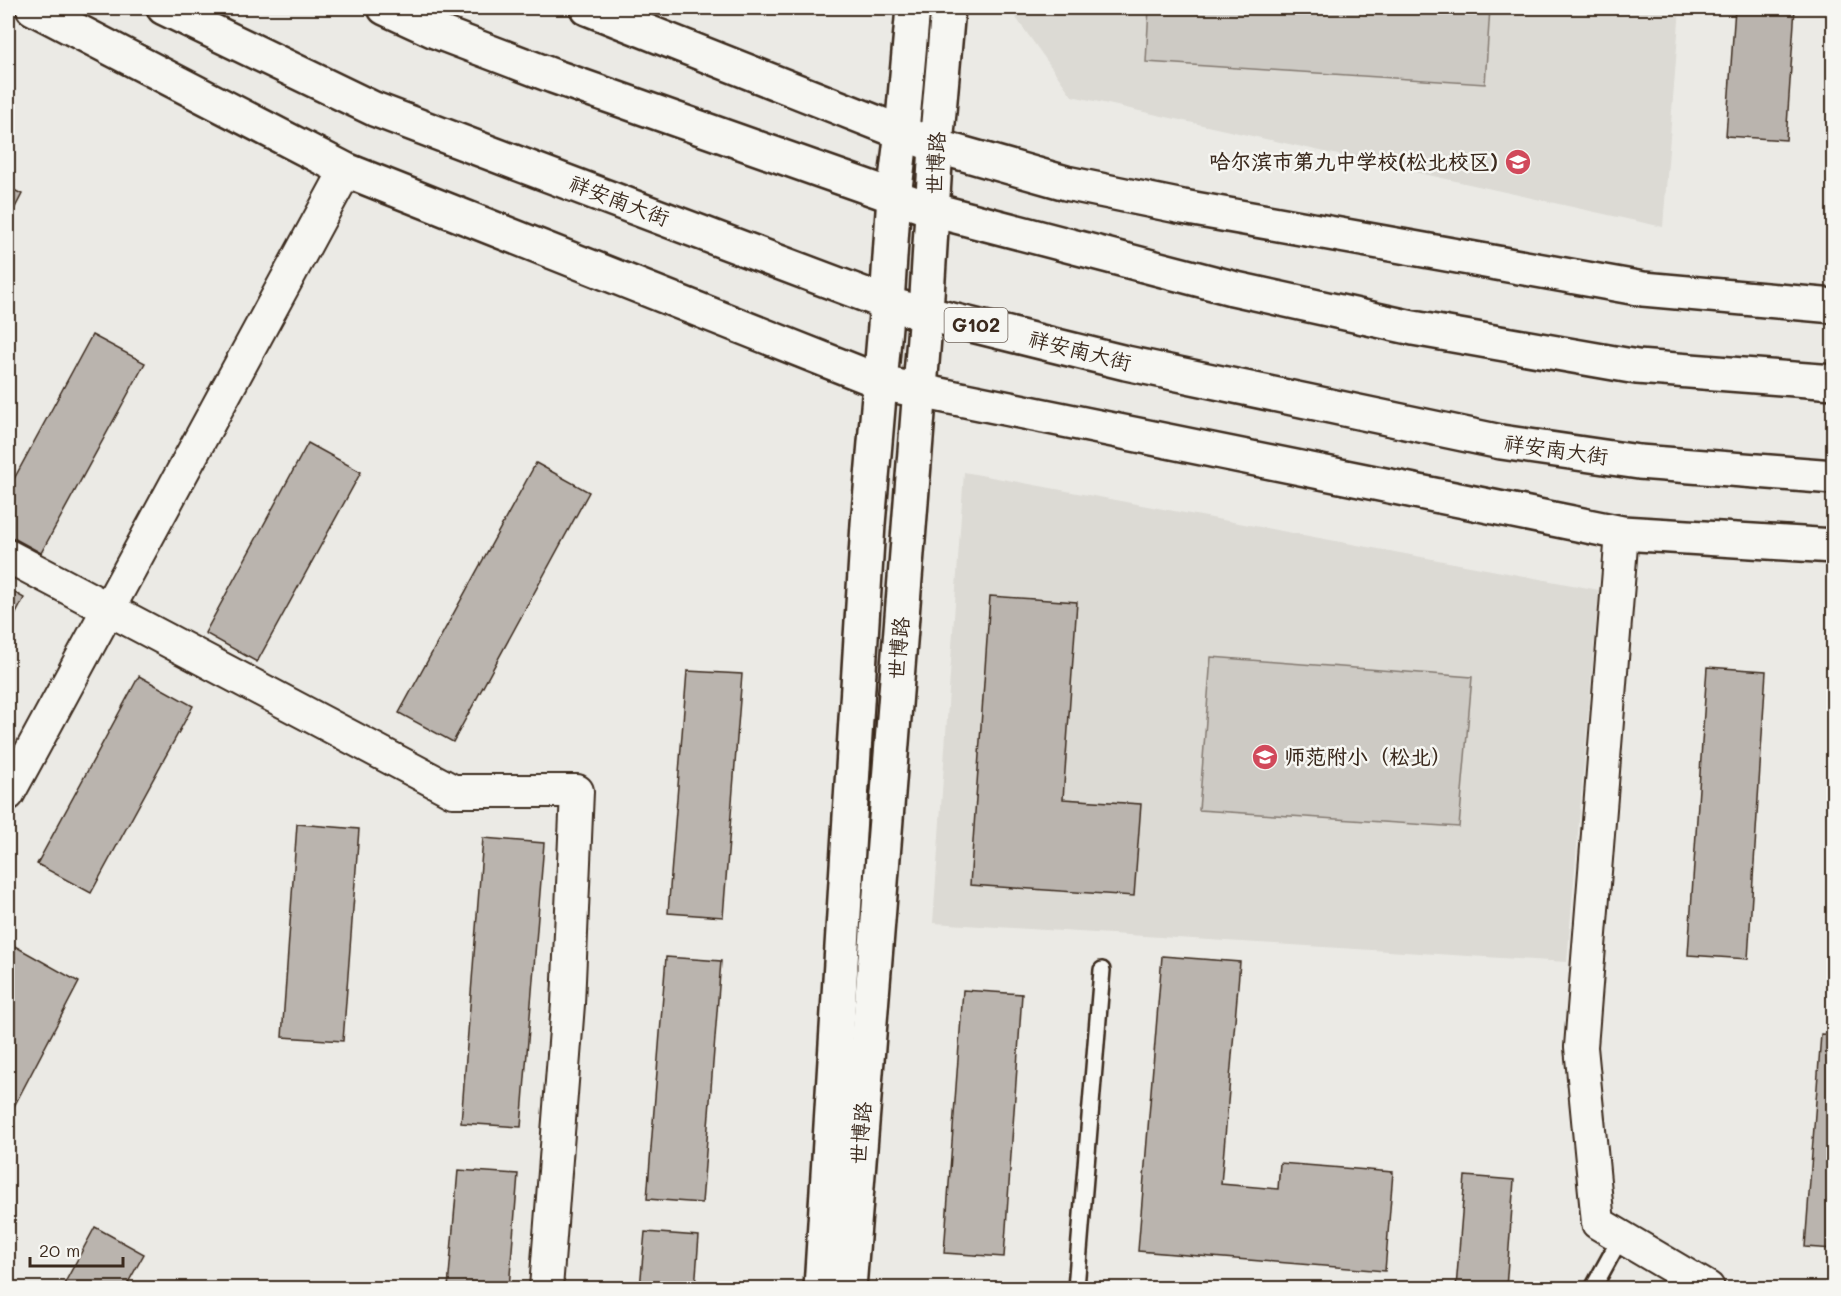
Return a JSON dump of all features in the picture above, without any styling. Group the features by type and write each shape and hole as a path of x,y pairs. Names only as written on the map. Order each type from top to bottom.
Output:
{"main road":[{"path":"33,8 346,170 880,382 1622,533 1833,546"},
{"name":"祥安南大街","path":"164,8 374,109 887,303 1126,363 1501,442 1639,462 1833,477"},
{"path":"385,8 553,76 933,210 1232,288 1413,328 1637,367 1833,382"},
{"path":"587,8 936,146 1066,183 1184,207 1643,289 1833,306"},
{"name":"世博路","path":"821,1288 868,524 894,196 913,8"},
{"name":"世博路","path":"849,1288 948,8"}],"street":[{"path":"8,794 106,609 346,170"},
{"path":"1622,533 1581,1047 1598,1223 1708,1288"},
{"path":"8,556 453,791 577,791 568,1004 546,1288"}],"lane":[{"path":"1076,1288 1102,970"},
{"path":"1593,1288 1621,1237"}],"shaded area":[{"name":"哈尔滨市第九中学校(松北校区)","path":"1009,8 1680,8 1663,227 1072,96"},
{"path":"1149,8 1490,8 1485,84 1146,62"},
{"name":"师范附小（松北）","path":"964,472 1599,590 1567,962 933,923"},
{"path":"1211,657 1472,677 1459,827 1199,810"}],"building":[{"path":"1735,8 1795,8 1786,140 1726,136"},
{"path":"8,187 22,194 8,221"},
{"path":"92,335 145,363 41,553 8,535 8,490"},
{"path":"308,443 361,472 257,662 205,633"},
{"path":"536,463 589,492 453,742 399,713"},
{"path":"8,589 24,598 8,629"},
{"path":"990,596 1077,602 1063,799 1141,804 1134,896 970,885"},
{"path":"1707,667 1766,671 1748,959 1688,955"},
{"path":"687,671 742,674 723,917 668,913"},
{"path":"139,676 193,706 91,893 37,864"},
{"path":"297,824 359,829 343,1041 282,1037"},
{"path":"483,838 544,843 521,1127 461,1123"},
{"path":"11,944 79,982 8,1118 8,950"},
{"path":"1162,956 1240,962 1221,1184 1278,1189 1280,1163 1393,1172 1385,1271 1138,1251"},
{"path":"666,957 721,961 702,1203 647,1199"},
{"path":"963,990 1022,994 1004,1257 944,1253"},
{"path":"1821,1034 1834,1035 1834,1249 1805,1247"},
{"path":"458,1170 518,1174 509,1288 448,1288"},
{"path":"1465,1176 1514,1180 1506,1288 1456,1288"},
{"path":"95,1227 144,1254 125,1288 62,1288"},
{"path":"645,1232 699,1236 695,1288 640,1288"}],"place":[{"name":"哈尔滨市第九中学校(松北校区)","path":"1518,162"},
{"name":"师范附小（松北）","path":"1265,757"}]}
